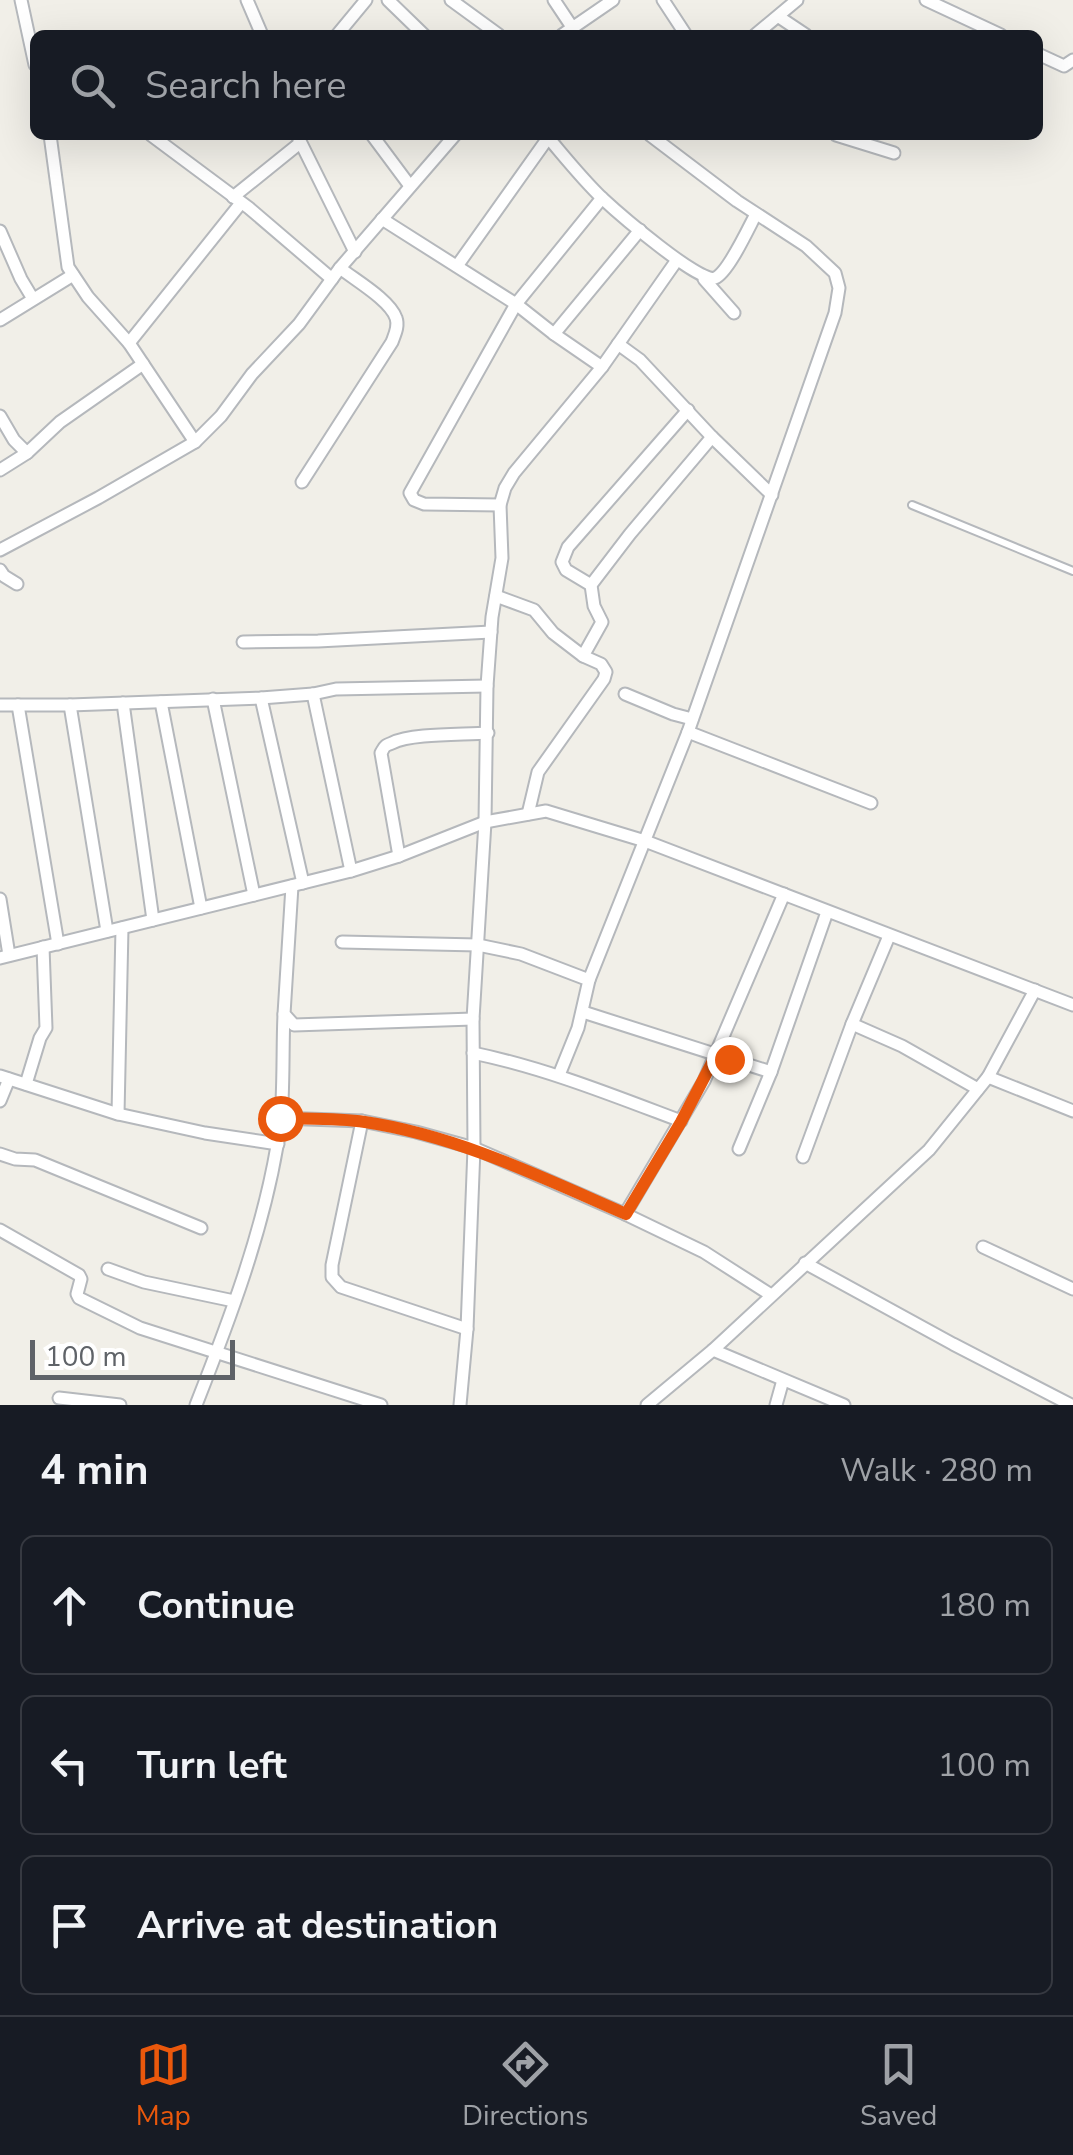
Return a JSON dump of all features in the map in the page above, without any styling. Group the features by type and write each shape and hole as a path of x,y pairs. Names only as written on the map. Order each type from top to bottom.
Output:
{"street":[{"path":"21,0 30,42"},
{"path":"247,0 260,30"},
{"path":"341,30 366,0"},
{"path":"388,0 419,30"},
{"path":"451,0 492,30"},
{"path":"554,0 567,30"},
{"path":"568,30 613,0"},
{"path":"663,0 683,30"},
{"path":"762,30 797,0"},
{"path":"926,0 947,4 992,30"},
{"path":"779,17 798,30"},
{"path":"1043,56 1064,66 1073,60"},
{"path":"51,140 68,267 88,297 129,343 194,442"},
{"path":"158,140 332,280"},
{"path":"129,343 237,200 298,140"},
{"path":"299,140 355,252"},
{"path":"376,140 410,186"},
{"path":"0,550 194,442 299,324 340,268 451,140"},
{"path":"457,266 544,140"},
{"path":"551,140 602,198 704,278 734,313"},
{"path":"558,1075 583,1012 588,980 690,726 835,313 839,288 835,273 806,246 657,140"},
{"path":"851,140 894,154"},
{"path":"500,506 424,504 414,500 410,492 516,304 602,198"},
{"path":"704,278 715,278 724,270 756,214"},
{"path":"382,219 516,304 602,367"},
{"path":"554,334 640,230"},
{"path":"0,232 33,300"},
{"path":"460,1405 474,1148 473,1020 485,822 487,686 502,558 500,506 514,473 602,367 677,260"},
{"path":"302,482 392,342 397,328 390,307 340,268"},
{"path":"0,320 73,274"},
{"path":"618,344 640,360 772,496"},
{"path":"0,470 143,364"},
{"path":"591,585 566,570 562,562 568,547 688,410"},
{"path":"0,416 27,453"},
{"path":"582,656 602,622 594,606 591,585 712,437"},
{"path":"0,570 17,584"},
{"path":"496,596 534,610 553,633 582,656 601,664 606,672 538,772 528,814"},
{"path":"243,642 491,632"},
{"path":"0,705 70,706 262,698 336,689 487,686"},
{"path":"313,694 352,871"},
{"path":"625,694 871,803"},
{"path":"196,1405 262,1218 278,1144 284,1014 298,884 262,698"},
{"path":"214,700 254,895"},
{"path":"161,702 201,908"},
{"path":"123,703 153,920"},
{"path":"18,705 58,944"},
{"path":"70,706 107,932"},
{"path":"399,856 381,754 386,746 411,738 488,733"},
{"path":"0,899 4,956 352,871 485,822 546,811 645,842 1073,1004"},
{"path":"626,1214 716,1055 784,894"},
{"path":"739,1149 771,1072 826,912"},
{"path":"118,1114 122,928"},
{"path":"802,1157 890,936"},
{"path":"342,942 478,945 521,954 588,980"},
{"path":"26,1084 46,1028 43,947"},
{"path":"647,1405 713,1350 929,1150 988,1077 1034,990"},
{"path":"583,1012 771,1072"},
{"path":"284,1014 294,1025 473,1020"},
{"path":"852,1024 902,1046 978,1089"},
{"path":"473,1054 558,1075 681,1122"},
{"path":"988,1077 1073,1112"},
{"path":"0,1101 5,1078 118,1114 278,1144"},
{"path":"280,1118 362,1121 474,1148 704,1252 771,1294"},
{"path":"362,1121 332,1277 341,1287 467,1328"},
{"path":"0,1154 35,1160 201,1228"},
{"path":"0,1230 78,1276 81,1279 77,1294 84,1300 140,1328 380,1405"},
{"path":"983,1247 1073,1289"},
{"path":"806,1263 1071,1405"},
{"path":"108,1269 144,1282 234,1301"},
{"path":"713,1350 844,1405"},
{"path":"776,1405 783,1380"},
{"path":"59,1398 120,1405"}],"lane":[{"path":"912,506 1073,571"}],"route":[{"path":"280,1118 362,1121 474,1148 626,1214 716,1055 729,1059"}]}
